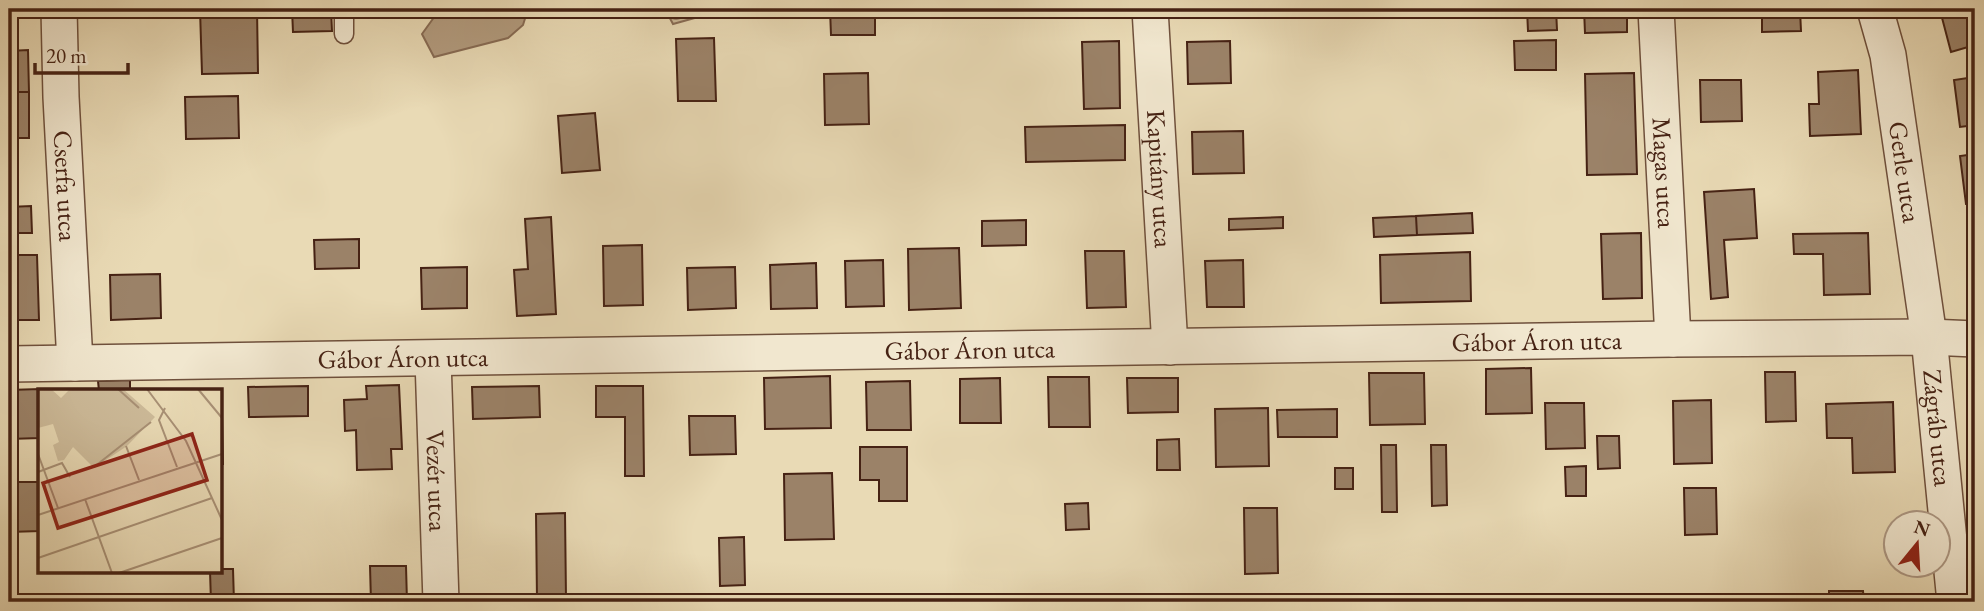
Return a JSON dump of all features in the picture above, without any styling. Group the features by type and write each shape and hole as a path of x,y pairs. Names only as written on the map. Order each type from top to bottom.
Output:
{"street":[{"name":"Cserfa utca","path":"59,9 75,363"},
{"name":"Kapitány utca","path":"1150,9 1170,347"},
{"name":"Magas utca","path":"1656,9 1673,340"},
{"name":"Gerle utca","path":"1875,9 1888,55 1929,337"},
{"name":"Gábor Áron utca","path":"9,364 1673,340 1929,337 1975,339"},
{"name":"Zágráb utca","path":"1929,337 1955,602"},
{"name":"Vezér utca","path":"433,359 441,602"}],"lane":[{"path":"344,9 344,34"}],"shaded area":[{"path":"440,9 528,9 523,25 508,38 434,57 422,34"},
{"path":"665,9 727,9 673,24"}],"building":[{"path":"200,9 257,9 258,73 202,74"},
{"path":"292,9 331,9 332,31 293,32"},
{"path":"830,9 875,9 875,35 831,35"},
{"path":"1047,9 1108,9 1108,12 1047,13"},
{"path":"1527,9 1556,9 1557,30 1528,31"},
{"path":"1584,9 1627,9 1627,32 1585,33"},
{"path":"1958,9 1975,9 1975,45 1951,52 1941,14"},
{"path":"1800,10 1801,31 1762,32 1762,12"},
{"path":"714,38 716,101 678,101 676,39"},
{"path":"1556,40 1556,70 1515,70 1514,41"},
{"path":"1119,41 1120,108 1084,109 1082,42"},
{"path":"1230,41 1231,83 1188,84 1187,42"},
{"path":"28,50 29,92 9,92 9,51"},
{"path":"1858,70 1861,134 1810,136 1809,104 1819,104 1818,72"},
{"path":"868,73 869,124 825,125 824,74"},
{"path":"1634,73 1637,174 1587,175 1585,74"},
{"path":"1975,77 1975,125 1960,127 1954,80"},
{"path":"1700,80 1741,80 1742,121 1701,122"},
{"path":"9,92 29,92 29,138 9,138"},
{"path":"238,96 239,138 186,139 185,97"},
{"path":"595,113 600,170 562,173 558,116"},
{"path":"1125,125 1125,160 1026,162 1025,127"},
{"path":"1243,131 1244,173 1193,174 1192,132"},
{"path":"1975,154 1975,203 1966,204 1960,156"},
{"path":"1754,189 1757,238 1724,240 1728,297 1711,299 1704,192"},
{"path":"31,206 32,233 9,233 9,207"},
{"path":"1472,213 1473,233 1417,235 1416,216"},
{"path":"1416,216 1417,235 1374,237 1373,218"},
{"path":"551,217 556,314 517,316 514,270 528,269 525,219"},
{"path":"1283,217 1283,228 1229,230 1229,219"},
{"path":"1026,220 1026,245 982,246 982,221"},
{"path":"1641,233 1642,298 1603,299 1601,234"},
{"path":"1868,233 1870,294 1824,295 1823,254 1794,254 1793,234"},
{"path":"359,239 359,268 315,269 314,240"},
{"path":"642,245 643,305 604,306 603,246"},
{"path":"959,248 961,308 909,310 908,249"},
{"path":"1085,251 1124,251 1126,307 1087,308"},
{"path":"1470,252 1471,301 1381,303 1380,255"},
{"path":"9,255 37,255 39,320 9,320"},
{"path":"883,260 884,306 846,307 845,261"},
{"path":"1243,260 1244,307 1207,307 1205,261"},
{"path":"816,263 817,308 771,309 770,265"},
{"path":"467,267 467,308 422,309 421,268"},
{"path":"735,267 736,308 688,310 687,268"},
{"path":"160,274 161,318 111,320 110,275"},
{"path":"1531,368 1532,413 1486,414 1486,369"},
{"path":"1765,372 1795,372 1796,421 1766,422"},
{"path":"1369,373 1424,373 1425,424 1370,425"},
{"path":"830,376 831,428 765,429 764,378"},
{"path":"1048,377 1089,377 1090,427 1049,427"},
{"path":"1000,378 1001,423 960,423 960,379"},
{"path":"1127,378 1178,378 1178,412 1128,413"},
{"path":"130,380 130,389 99,389 98,381"},
{"path":"910,381 911,430 867,430 866,382"},
{"path":"399,385 402,449 391,449 392,469 357,470 356,430 345,431 344,400 367,399 366,386"},
{"path":"308,386 308,416 249,417 248,387"},
{"path":"539,386 540,417 473,419 472,387"},
{"path":"596,386 643,386 644,476 625,476 625,417 596,417"},
{"path":"38,389 38,438 9,439 9,390"},
{"path":"1711,400 1712,463 1674,464 1673,401"},
{"path":"1893,402 1895,472 1853,473 1852,438 1827,438 1826,404"},
{"path":"1545,403 1584,403 1585,448 1546,449"},
{"path":"1268,408 1269,466 1216,467 1215,409"},
{"path":"1337,409 1337,437 1278,437 1277,410"},
{"path":"689,416 735,416 736,454 690,455"},
{"path":"1597,436 1619,436 1620,468 1598,469"},
{"path":"1179,439 1180,470 1157,470 1157,440"},
{"path":"1381,445 1396,445 1397,512 1382,512"},
{"path":"1431,445 1446,445 1447,505 1432,506"},
{"path":"860,447 907,447 907,501 879,501 879,480 860,480"},
{"path":"1586,466 1586,496 1566,496 1565,467"},
{"path":"1335,468 1353,468 1353,489 1335,489"},
{"path":"832,473 834,539 785,540 784,474"},
{"path":"9,482 38,482 38,531 9,532"},
{"path":"1684,488 1716,488 1717,534 1685,535"},
{"path":"1088,503 1089,529 1066,530 1065,504"},
{"path":"1244,508 1277,508 1278,573 1245,574"},
{"path":"565,513 566,599 537,599 536,514"},
{"path":"744,537 745,585 720,586 719,538"},
{"path":"370,566 406,566 407,602 371,602"},
{"path":"233,569 234,602 211,602 210,572"},
{"path":"1829,591 1863,591 1864,602 1829,602"}]}
